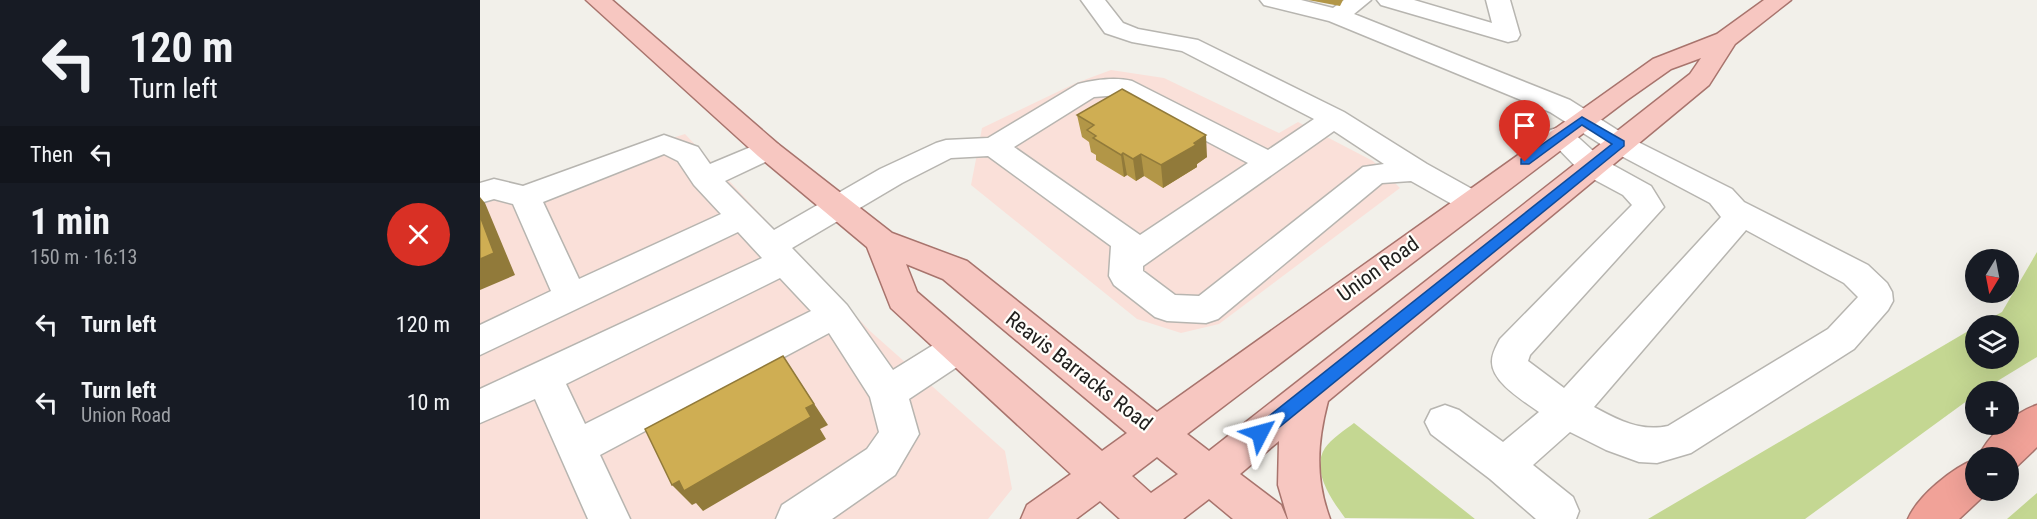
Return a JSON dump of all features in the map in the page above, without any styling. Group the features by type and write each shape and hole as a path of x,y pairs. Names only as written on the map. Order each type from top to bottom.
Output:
{"highway":[{"path":"2010,447 2037,422"},
{"path":"1929,519 1965,487"}],"main road":[{"name":"Reavis Barracks Road","path":"598,0 768,150 881,240 954,270 1094,385 1266,519"},
{"name":"Union Road","path":"1042,519 1571,128 1662,64 1726,39 1779,0"},
{"name":"Union Road","path":"1150,519 1210,474 1700,79 1726,39"},
{"path":"881,240 903,299 956,349 1150,519"},
{"path":"1309,519 1301,501 1296,468 1299,436 1311,392"}],"lane":[{"path":"1093,0 1114,28 1132,36 1189,45 1334,118 1416,171 1470,201"},
{"path":"1272,0 1337,16 1560,106 1571,128 1592,165 1646,198 1648,207 1513,349 1510,361 1519,376 1567,411 1633,442 1653,446 1677,441 1841,339 1876,301 1875,292 1856,274 1733,208 1721,196 1620,144 1571,128"},
{"path":"1337,16 1359,0"},
{"path":"1389,0 1508,35"},
{"path":"1498,0 1519,88"},
{"path":"480,407 544,377 779,254 839,206 891,176 946,149 994,147 1088,90 1123,87 1271,163"},
{"path":"1128,260 1334,118"},
{"path":"480,193 494,189 525,197 664,144 688,154 705,178 741,218 779,254 834,314 888,393 899,434 881,462 797,519"},
{"path":"994,147 1128,242 1126,276 1167,308 1206,310 1374,174 1416,171"},
{"path":"705,178 768,150"},
{"path":"525,197 571,297"},
{"path":"1504,466 1567,411 1738,219 1733,208"},
{"path":"480,341 741,218"},
{"path":"577,448 834,314"},
{"path":"888,393 956,349"},
{"path":"544,377 609,519"},
{"path":"1445,422 1504,466 1558,511"}],"shaded area":[{"path":"1111,70 1164,78 1279,133 1298,122 1373,161 1400,188 1219,324 1181,333 1137,319 971,185 982,128 1076,83"},
{"path":"685,134 870,331 1005,451 1012,489 988,519 480,519 480,199"}],"green space":[{"path":"2037,252 2037,357 2019,368 2019,315 1996,315 2002,312 2007,303 2019,303 2019,283"},
{"path":"1965,333 1965,369 2017,369 1997,381 1965,381 1965,402 1805,519 1648,519"},
{"path":"1354,423 1475,519 1345,518 1325,485 1320,466 1325,448"},
{"path":"2037,493 2037,519 2007,519"}],"building":[{"path":"1122,89 1206,135 1194,143 1196,145 1161,165 1141,154 1133,159 1123,153 1121,155 1093,138 1096,136 1087,130 1094,125 1077,115"},
{"path":"480,216 494,253 480,259"},
{"path":"783,356 814,404 806,408 811,417 684,491 679,481 672,485 645,429"}],"route":[{"path":"1260,433 1562,188 1620,144 1582,120 1525,162"}]}
